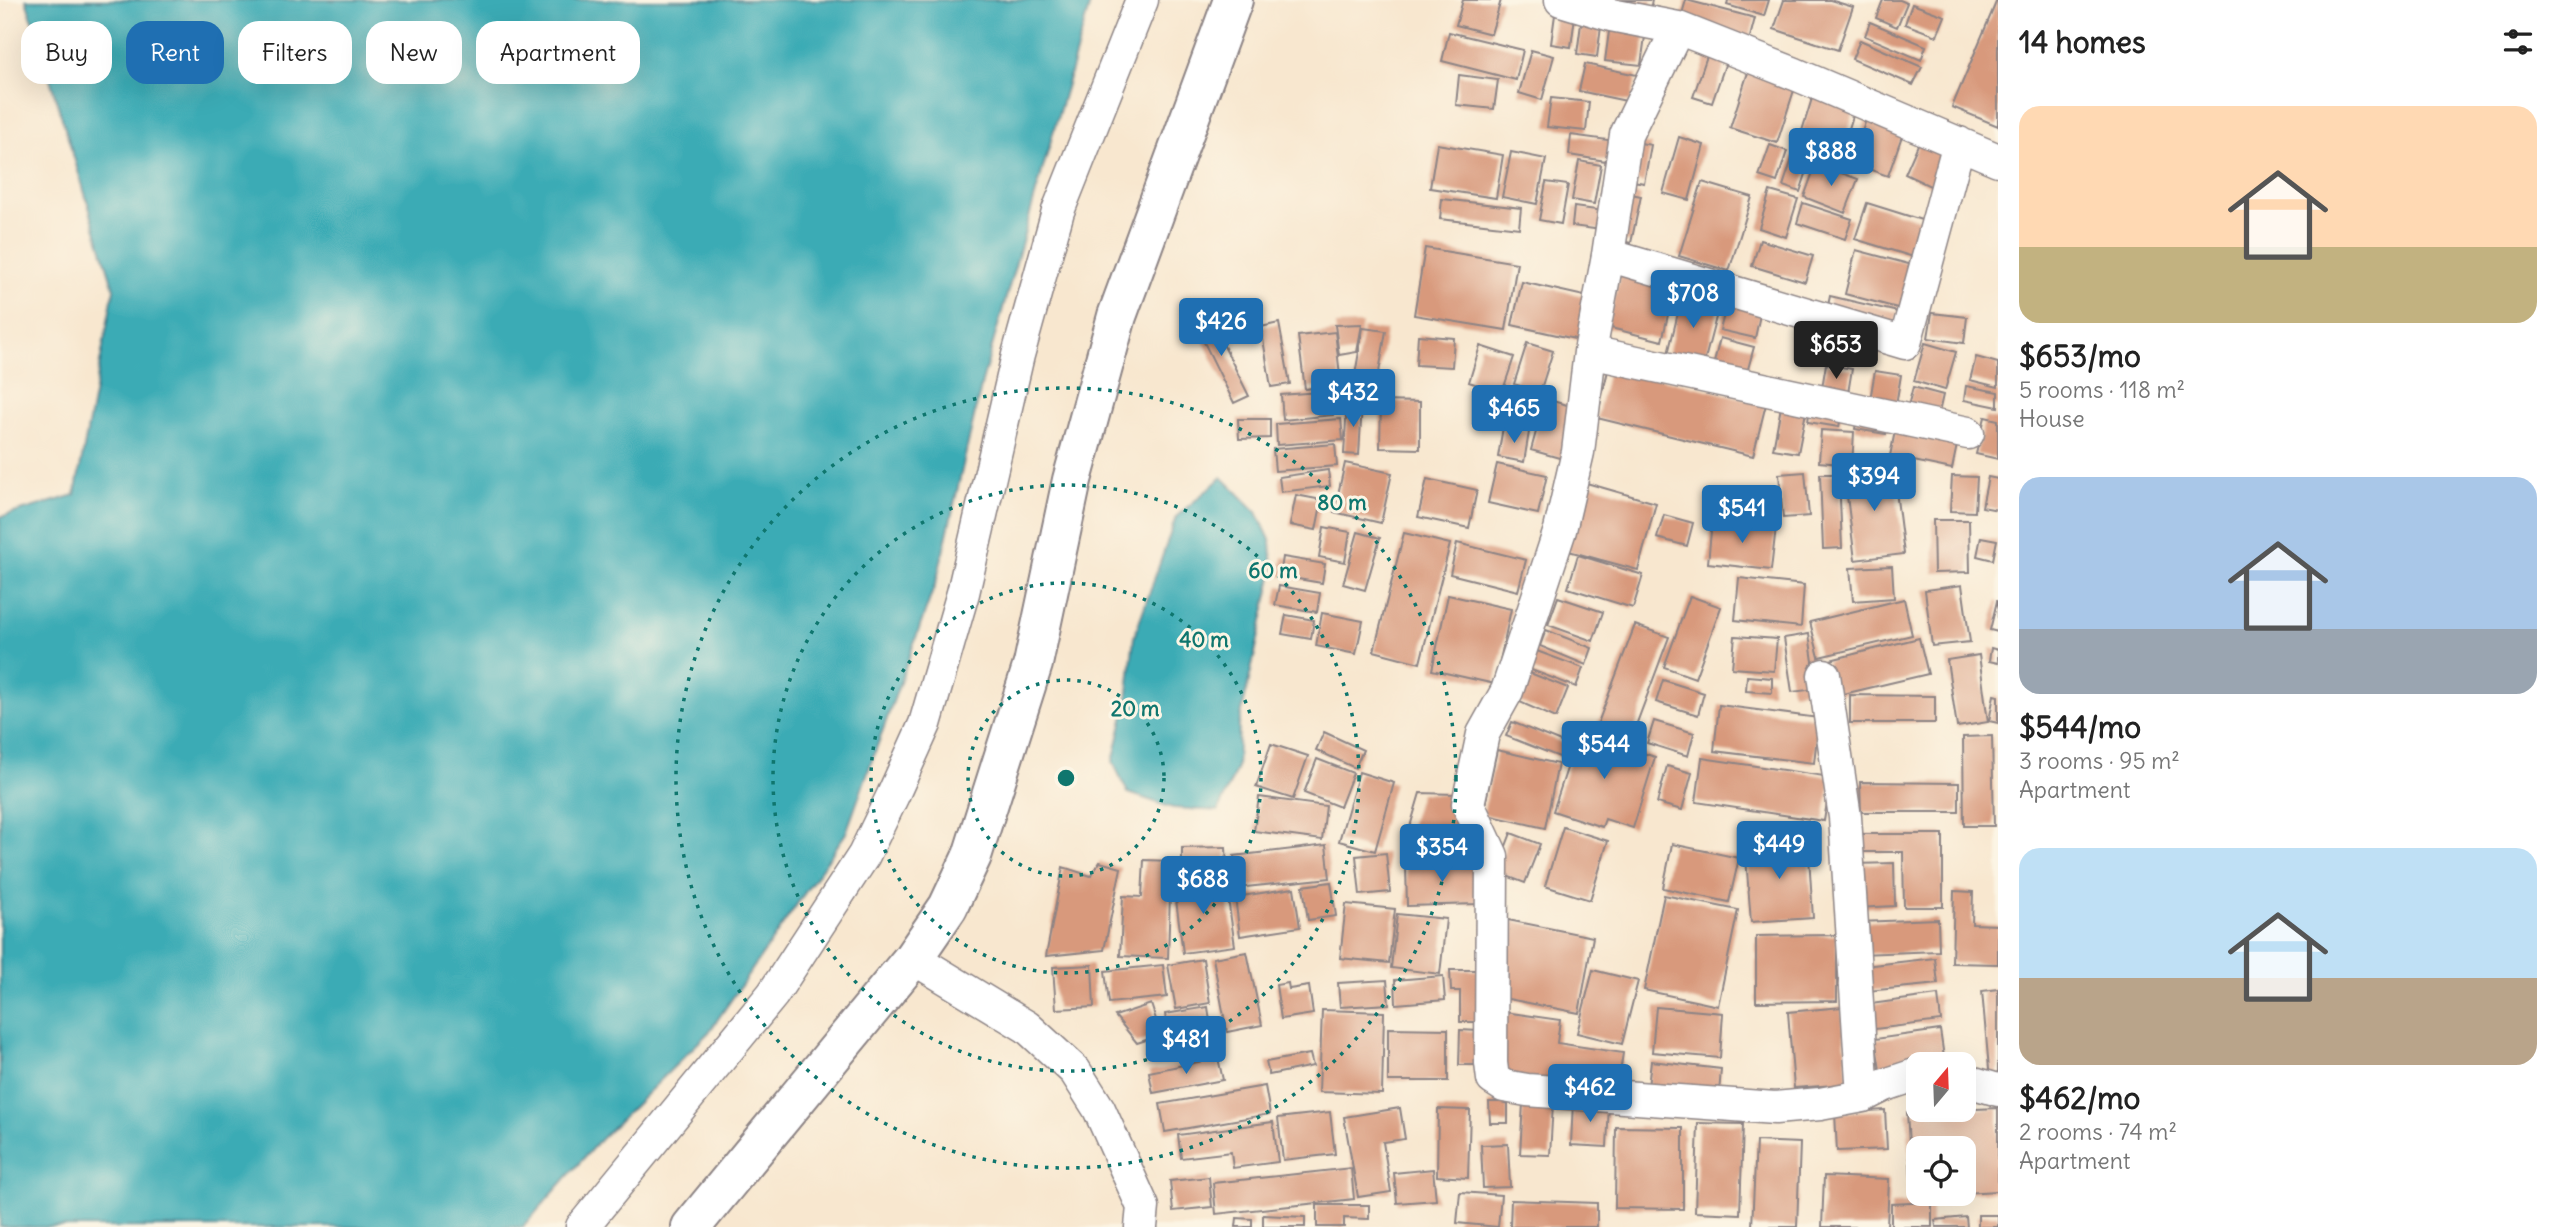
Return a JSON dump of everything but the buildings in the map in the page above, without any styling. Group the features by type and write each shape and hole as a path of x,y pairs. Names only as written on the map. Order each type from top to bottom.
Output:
{"main road":[{"path":"691,1227 913,958 947,907 972,856 990,807 1033,663 1072,480 1117,316 1233,0"}],"street":[{"path":"582,1227 774,994 864,855 893,795 925,724 963,593 1018,355 1058,211 1142,0"},
{"path":"1562,0 1610,8 1678,28 1796,74 1998,160"},
{"path":"1678,28 1626,135 1590,352 1578,452 1560,530 1507,691 1483,734 1468,804 1492,856 1493,1079 1504,1086 1528,1090 1775,1108 1820,1104 1863,1096 1906,1078"},
{"path":"1608,255 1905,343 1959,143"},
{"path":"1590,352 1968,433"},
{"path":"1824,675 1845,817 1863,1096"},
{"path":"913,958 1027,1027 1075,1071 1099,1109 1143,1207 1141,1227"},
{"path":"1976,1084 1998,1090"}],"water":[{"path":"26,0 1091,0 982,382 937,579 846,833 709,1032 596,1144 523,1227 0,1227 0,517 75,495 114,289 52,84 112,84 112,21 32,21"},
{"path":"1222,477 1257,512 1271,542 1273,572 1239,725 1237,768 1218,811 1173,808 1128,793 1113,762 1127,702 1134,637 1176,517"}]}
